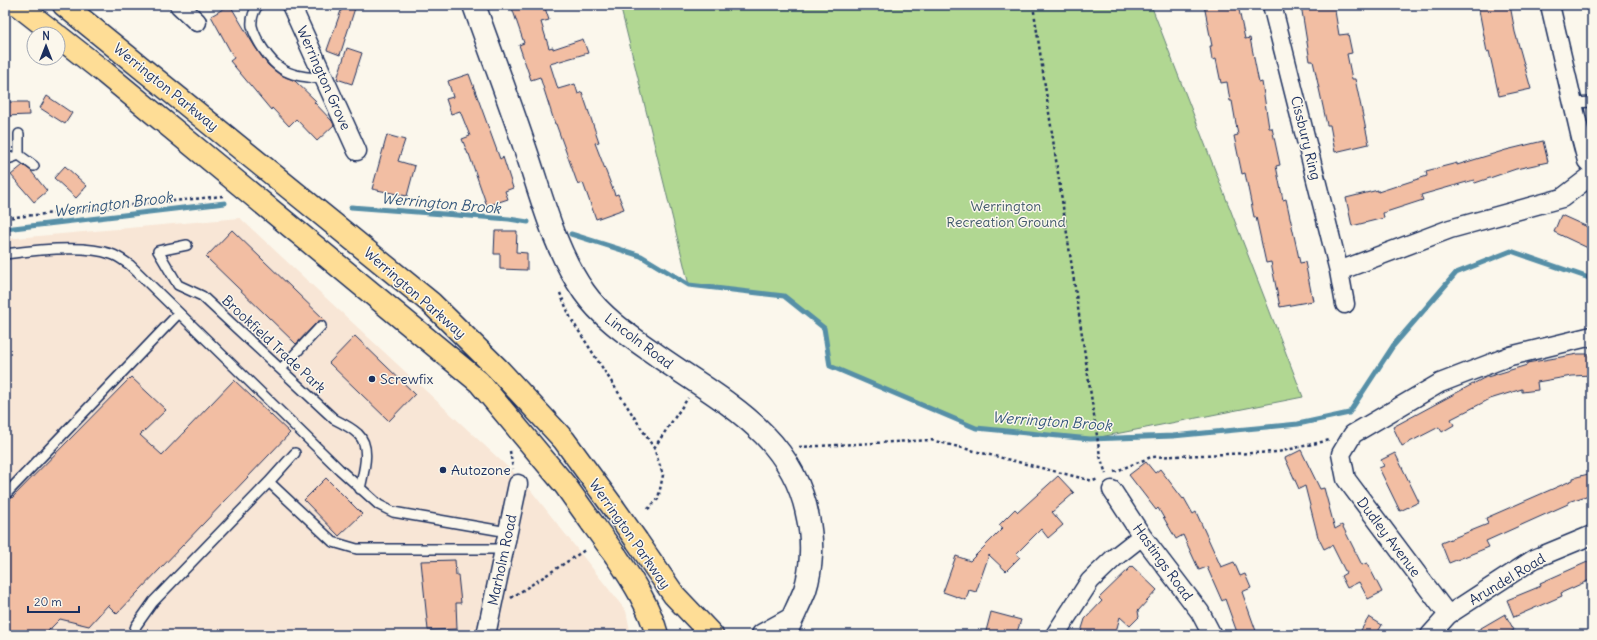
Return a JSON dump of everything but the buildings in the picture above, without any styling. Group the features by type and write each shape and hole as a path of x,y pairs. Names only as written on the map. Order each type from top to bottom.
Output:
{"highway":[{"path":"18,5 45,26"},
{"name":"Werrington Parkway","path":"64,5 431,303 498,369 564,440 674,595 712,635"},
{"name":"Werrington Parkway","path":"66,42 106,73 479,382 565,485 616,556 636,586 649,612 658,635"}],"street":[{"path":"179,5 197,22"},
{"name":"Werrington Grove","path":"291,5 356,151"},
{"name":"Lincoln Road","path":"474,5 522,139 550,224 563,257 585,293 599,310 630,336 732,406 753,423 777,446 800,488 807,509 811,531 810,560 805,589 788,627 763,635"},
{"name":"Cissbury Ring","path":"1272,5 1339,271 1345,304"},
{"path":"1550,5 1583,103 1587,161 1592,166"},
{"path":"1339,271 1450,230 1562,198 1592,175"},
{"path":"1353,434 1440,382 1510,356 1592,336"},
{"name":"Dudley Avenue","path":"1353,434 1341,454 1346,479 1448,615"},
{"name":"Hastings Road","path":"1109,483 1142,536 1200,612 1212,635"},
{"name":"Marholm Road","path":"486,635 518,484"},
{"name":"Arundel Road","path":"1430,635 1448,615 1534,559 1592,535"},
{"path":"1055,635 1090,581 1114,558 1142,536"}],"lane":[{"path":"258,5 252,15 252,26 258,39 271,58 281,69 292,73 324,79"},
{"path":"19,134 19,155"},
{"path":"5,160 19,155"},
{"path":"19,155 34,166"},
{"name":"Brookfield Trade Park","path":"187,245 158,251 178,286 202,296 334,418 359,435 366,448 366,459 360,489"},
{"path":"5,254 34,250 82,250 111,254 130,265 379,506 393,512 506,541"},
{"path":"5,495 179,313"},
{"path":"281,369 321,326"},
{"path":"133,635 136,626 153,602 295,453"},
{"path":"268,482 333,542 357,549 506,541"}],"path":[{"path":"1033,5 1096,434 1100,456 1109,483"},
{"path":"5,218 224,196"},
{"path":"559,290 571,319 654,448 663,474 658,499 646,511"},
{"path":"654,448 689,396"},
{"path":"802,447 931,440 1093,481 1109,483 1151,457 1278,452 1353,434"},
{"path":"492,606 506,602 585,550"}],"shaded area":[{"path":"240,218 525,483 626,611 631,635 5,635 5,239"}],"green space":[{"name":"Werrington Recreation Ground","path":"620,5 1151,5 1303,397 1090,439 976,428 830,366 824,328 784,296 689,285"}],"waterway":[{"name":"Werrington Brook","path":"5,229 225,203"},
{"name":"Werrington Brook","path":"351,207 509,219 528,222"},
{"name":"Werrington Brook","path":"571,234 641,256 689,285 784,296 824,328 830,366 976,428 1090,439 1173,436 1298,424 1349,413 1393,346 1456,273 1511,251 1592,279"}],"place":[{"name":"Screwfix","path":"372,379"},
{"name":"Autozone","path":"443,470"}]}
